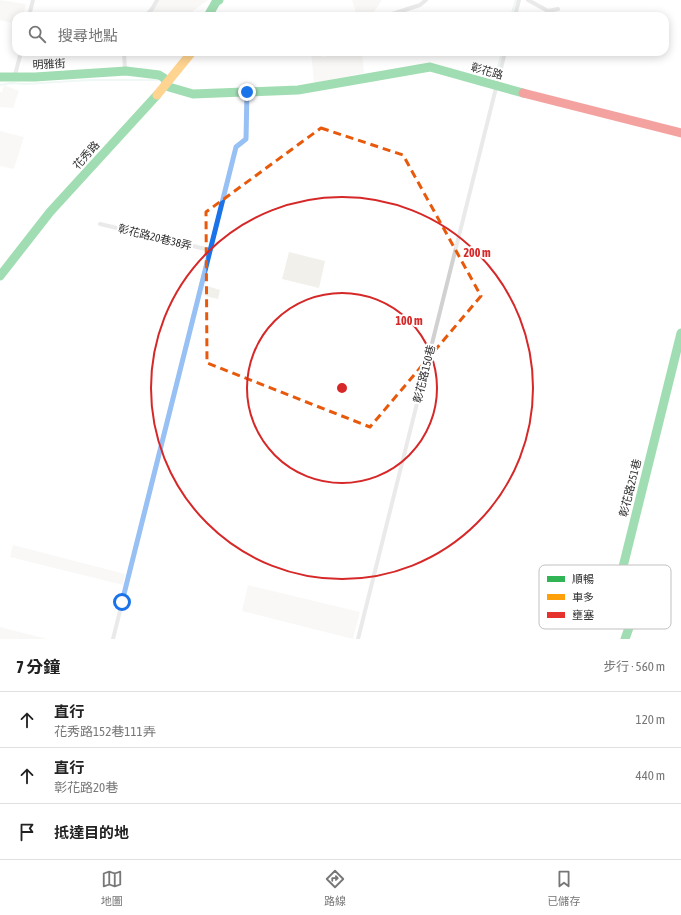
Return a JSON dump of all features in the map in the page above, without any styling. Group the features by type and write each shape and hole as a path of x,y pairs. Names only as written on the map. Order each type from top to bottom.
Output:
{"street":[{"path":"210,12 216,2 219,0"},
{"name":"花秀路","path":"1,273 50,212 168,83 189,56"},
{"name":"彰花路","path":"168,83 170,87 182,92 193,94 298,90 430,67 496,86 681,133"},
{"name":"明雅街","path":"0,77 15,75 25,78 35,78 126,71 160,75 168,83"},
{"name":"彰花路251巷","path":"623,565 681,333"},
{"name":"彰花路251巷","path":"625,639 629,629"}],"lane":[{"path":"30,12 33,0"},
{"path":"150,12 157,0"},
{"path":"398,12 420,5 426,0"},
{"path":"516,12 519,0"},
{"path":"528,0 548,10 558,9"},
{"path":"15,75 20,56"},
{"path":"124,56 126,71"},
{"name":"彰花路150巷","path":"358,639 504,56"},
{"path":"113,639 236,147 246,139 247,92"},
{"name":"彰花路20巷38弄","path":"100,224 210,250"}],"highlighted area":[{"path":"321,128 403,155 481,296 370,427 207,363 206,212"}],"shaded area":[{"path":"0,0 26,4 24,12 12,12 12,23 0,20"},
{"path":"157,0 208,0 193,12 150,12"},
{"path":"352,0 382,0 374,12 356,12"},
{"path":"311,56 362,56 364,73 314,83"},
{"path":"4,85 19,91 13,108 0,107 0,92 2,92"},
{"path":"0,131 24,137 14,169 0,166"},
{"path":"289,252 325,261 319,288 282,279"},
{"path":"204,285 220,290 218,299 201,295"},
{"path":"13,545 125,574 123,585 10,557"},
{"path":"248,585 360,612 353,639 242,611"},
{"path":"0,627 47,639 0,639"}],"waterway":[{"path":"512,12 516,0"},
{"path":"494,81 501,56"},
{"path":"0,85 11,83 26,84 89,80 158,80"}],"traffic: fast":[{"path":"210,12 216,2 219,0"},
{"path":"0,77 35,77 126,71 159,75 164,78 169,87 193,94 298,90 430,67 523,93"},
{"path":"0,276 50,212 157,95"},
{"path":"623,565 681,333"},
{"path":"625,639 629,629"}],"traffic: slow":[{"path":"157,95 189,56"}],"traffic: jam":[{"path":"523,93 681,133"}],"route":[{"path":"122,602 236,147 246,139 247,92"}]}
